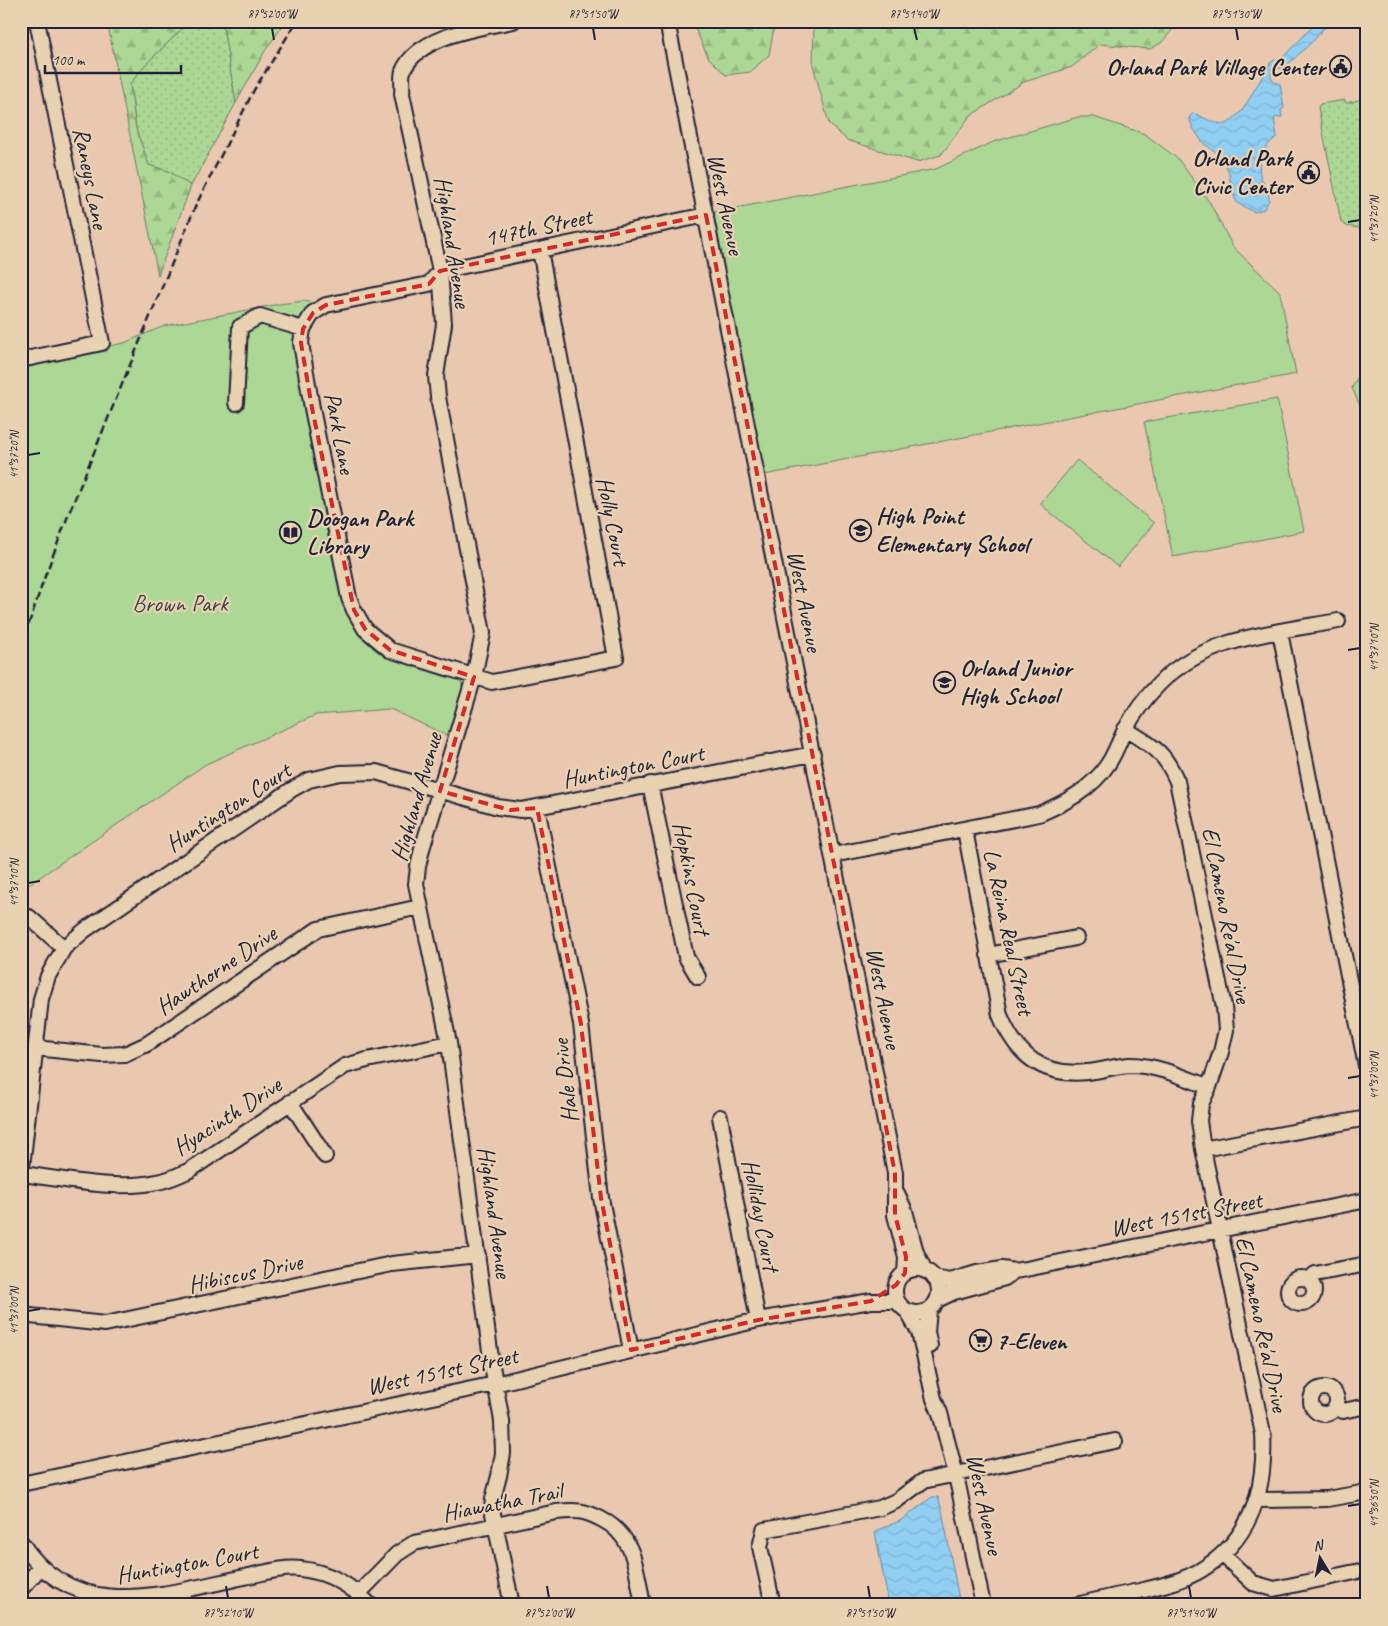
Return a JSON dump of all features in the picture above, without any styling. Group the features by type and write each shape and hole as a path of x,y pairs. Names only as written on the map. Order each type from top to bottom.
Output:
{"street":[{"name":"Raneys Lane","path":"21,360 102,343 37,21"},
{"name":"Highland Avenue","path":"512,1605 495,1526 493,1499 501,1469 503,1436 449,1043 416,884 418,867 474,678 483,633 438,397 436,376 444,324 440,271 402,94 403,72 415,55 435,41 463,32 513,21"},
{"name":"West Avenue","path":"667,21 895,1173 896,1215 906,1257 905,1273"},
{"name":"147th Street","path":"303,329 313,313 326,305 430,284 440,271 706,215"},
{"name":"Holly Court","path":"474,678 492,682 616,658 540,250"},
{"path":"236,403 240,326 260,316 303,329"},
{"name":"Park Lane","path":"303,329 301,344 312,408 345,580 354,610 365,628 390,650 474,678"},
{"path":"833,855 1039,814 1062,805 1083,791 1108,764 1125,729 1141,704 1160,683 1184,663 1211,650 1244,639 1338,621"},
{"path":"1280,632 1367,1070"},
{"name":"El Cameno Re'al Drive","path":"1076,1605 1093,1603 1184,1578 1201,1571 1223,1554 1237,1539 1256,1500 1262,1480 1264,1458 1263,1434 1203,1149 1199,1122 1201,1104 1222,1052 1226,1030 1224,1007 1177,781 1169,764 1158,749 1125,729"},
{"name":"Huntington Court","path":"21,1175 41,999 48,976 64,948 85,930 290,790 309,780 340,773 376,772 510,810 537,808 650,784 813,754"},
{"name":"Hopkins Court","path":"650,784 686,957 698,977"},
{"name":"Hale Drive","path":"537,808 581,1024 601,1198 630,1350"},
{"name":"La Reina Real Street","path":"965,830 1000,1015 1016,1047 1030,1059 1050,1071 1068,1073 1087,1072 1127,1065 1149,1067 1170,1072 1209,1087"},
{"name":"Hawthorne Drive","path":"35,1048 102,1055 124,1054 147,1044 318,929 420,907"},
{"path":"29,917 64,948"},
{"path":"988,955 1076,938"},
{"name":"Hyacinth Drive","path":"21,1175 132,1186 172,1178 190,1170 345,1066 449,1043"},
{"path":"290,1102 326,1156"},
{"name":"Holliday Court","path":"720,1117 758,1320"},
{"path":"1203,1149 1367,1118"},
{"name":"West Avenue","path":"896,1190 905,1211 916,1252 930,1275"},
{"name":"West 151st Street","path":"930,1275 950,1281 1002,1268 1014,1271 1367,1200"},
{"name":"Hibiscus Drive","path":"21,1315 92,1324 113,1323 392,1264 478,1255"},
{"path":"1309,1280 1315,1274 1367,1264"},
{"path":"918,1270 930,1275 938,1289 933,1305 922,1313 907,1311 901,1307 895,1296 896,1285 905,1273 918,1270"},
{"name":"West 151st Street","path":"933,1305 963,1289 1005,1278 1014,1271"},
{"name":"West 151st Street","path":"871,1301 896,1285"},
{"name":"West 151st Street","path":"21,1484 495,1384 758,1320 871,1301 897,1301"},
{"name":"West Avenue","path":"933,1305 927,1332 941,1398 940,1413"},
{"name":"West Avenue","path":"907,1311 918,1332 934,1399 940,1413 956,1475 983,1605"},
{"path":"1336,1406 1343,1411 1367,1406"},
{"path":"773,1605 760,1547 764,1530 880,1508 896,1501 923,1481 1115,1441"},
{"path":"1256,1500 1327,1499 1367,1492"},
{"name":"Hiawatha Trail","path":"359,1593 397,1554 414,1543 556,1512 575,1510 591,1514 610,1523 624,1536 633,1554 643,1605"},
{"name":"Huntington Court","path":"21,1542 41,1567 54,1578 77,1591 105,1598 135,1599 272,1571 300,1569 321,1573 337,1579 359,1593 370,1605"},
{"path":"1223,1554 1253,1583 1274,1589 1355,1572"},
{"path":"21,1589 41,1567"}],"highlighted area":[{"path":"706,215 895,1173 895,1215 906,1257 905,1273 896,1285 871,1301 758,1320 631,1350 601,1198 581,1024 537,808 510,810 440,791 474,677 390,650 365,629 354,610 312,408 301,343 303,329 313,313 326,305 429,284 440,271"}],"green space":[{"path":"107,21 190,21 145,65 130,84 136,129 149,165 168,171 191,186 158,275"},
{"path":"190,21 222,21 236,103 191,186 168,171 149,166 136,129 130,84 145,65"},
{"path":"222,21 286,21 265,51 236,103"},
{"path":"689,21 775,21 769,55 750,72 726,75 708,57 693,24"},
{"path":"814,21 1180,21 1161,43 1150,49 1100,44 1072,67 1024,82 970,116 941,155 917,162 847,140 829,124 813,65"},
{"path":"1367,98 1367,235 1363,236 1359,228 1346,226 1341,222 1318,107 1320,104 1345,100 1346,103"},
{"path":"1078,117 1094,117 1145,134 1178,159 1210,203 1233,247 1280,292 1296,374 764,475 710,213 936,169 993,142"},
{"name":"Brown Park","path":"304,301 316,303 299,324 295,336 294,351 312,438 326,527 339,584 348,610 359,632 373,648 386,656 406,664 445,677 461,680 463,691 448,736 390,709 316,715 206,764 21,890 21,364 124,343 164,326"},
{"path":"1367,367 1367,421 1352,388 1362,368"},
{"path":"1277,399 1304,531 1173,557 1144,422"},
{"path":"1077,460 1154,523 1118,567 1040,504"}],"water":[{"path":"1318,21 1335,21 1323,29 1284,68 1275,68 1271,73 1272,80 1280,84 1284,108 1281,110 1282,117 1274,118 1277,137 1263,153 1259,168 1269,200 1264,209 1254,212 1237,203 1231,188 1229,172 1220,155 1203,143 1189,118 1193,113 1213,122 1227,124 1242,111 1271,62 1285,55"},
{"path":"932,1497 938,1497 942,1510 960,1605 889,1605 875,1532 900,1521"}],"railway":[{"path":"21,647 69,513 196,205 254,90 297,21"}],"place":[{"name":"Orland Park Village Center","path":"1341,67"},
{"name":"Orland Park Civic Center","path":"1308,172"},
{"name":"High Point Elementary School","path":"860,530"},
{"name":"Doogan Park Library","path":"291,532"},
{"name":"Orland Junior High School","path":"944,682"},
{"name":"7-Eleven","path":"980,1341"}]}
